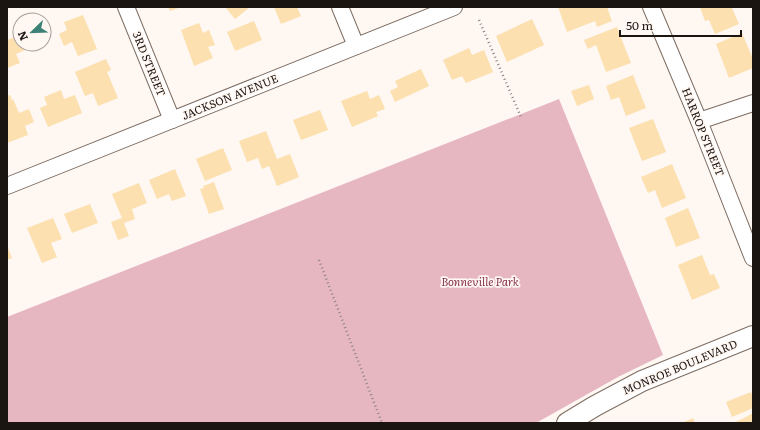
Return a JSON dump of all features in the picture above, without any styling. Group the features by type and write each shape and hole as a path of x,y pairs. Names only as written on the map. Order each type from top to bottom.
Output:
{"main road":[{"name":"MONROE BOULEVARD","path":"567,423 642,381 753,336"}],"street":[{"name":"3RD STREET","path":"126,7 172,120"},
{"path":"340,7 356,46"},
{"name":"JACKSON AVENUE","path":"7,186 454,7"},
{"name":"HARROP STREET","path":"651,7 700,121 753,258"},
{"path":"700,121 753,103"}],"path":[{"path":"479,20 521,117"},
{"path":"319,260 382,423"}],"green space":[{"name":"Bonneville Park","path":"559,99 663,355 618,377 536,423 7,423 7,317"}],"building":[{"path":"168,7 181,7 170,11"},
{"path":"225,7 250,7 235,19"},
{"path":"274,7 297,7 301,16 281,24"},
{"path":"558,7 607,7 612,21 597,27 595,21 567,32"},
{"path":"700,7 735,7 732,8 739,24 715,34 709,20 705,21"},
{"path":"83,15 97,49 78,56 72,42 64,46 59,34 67,30 64,22"},
{"path":"532,19 544,45 507,62 496,36"},
{"path":"254,21 262,40 235,51 227,32"},
{"path":"199,23 203,33 209,30 215,45 208,47 213,58 194,66 181,30"},
{"path":"617,27 631,63 606,72 596,45 588,49 584,40"},
{"path":"742,33 753,59 753,68 729,78 716,44"},
{"path":"12,38 12,52 21,52 16,54 20,63 7,68 7,40"},
{"path":"469,48 472,55 484,50 493,72 466,83 462,76 452,80 443,60"},
{"path":"106,59 111,70 107,72 118,98 98,106 93,93 85,96 75,72"},
{"path":"421,69 429,86 395,102 390,91 398,87 395,81"},
{"path":"633,75 646,108 626,116 619,97 611,100 606,86"},
{"path":"589,85 594,99 577,106 571,91"},
{"path":"61,90 64,99 75,95 82,113 48,127 40,108 47,105 44,97"},
{"path":"367,91 370,99 379,95 385,109 376,112 378,116 352,127 341,101"},
{"path":"10,95 19,113 29,109 34,122 25,126 28,135 7,143 7,96"},
{"path":"320,110 328,130 301,140 293,120"},
{"path":"653,119 666,152 642,161 629,128"},
{"path":"266,131 277,159 290,154 299,177 277,186 269,166 262,169 258,158 247,162 239,141"},
{"path":"223,148 232,170 205,181 196,159"},
{"path":"672,164 686,198 662,208 655,190 648,193 641,177"},
{"path":"175,169 186,196 172,201 169,194 157,199 149,180"},
{"path":"214,182 224,209 209,214 200,189 204,188 203,186"},
{"path":"139,183 147,203 132,209 135,219 124,223 129,236 118,240 111,222 122,218 112,194"},
{"path":"90,204 98,223 72,233 64,214"},
{"path":"688,208 700,238 676,247 665,218"},
{"path":"53,218 62,239 51,243 57,257 42,263 27,228"},
{"path":"7,245 12,258 7,260"},
{"path":"702,255 710,275 714,274 720,288 692,300 678,265"},
{"path":"751,392 753,398 753,408 732,417 726,402"},
{"path":"753,413 753,423 733,423 742,419"},
{"path":"693,418 695,423 682,423"}]}
